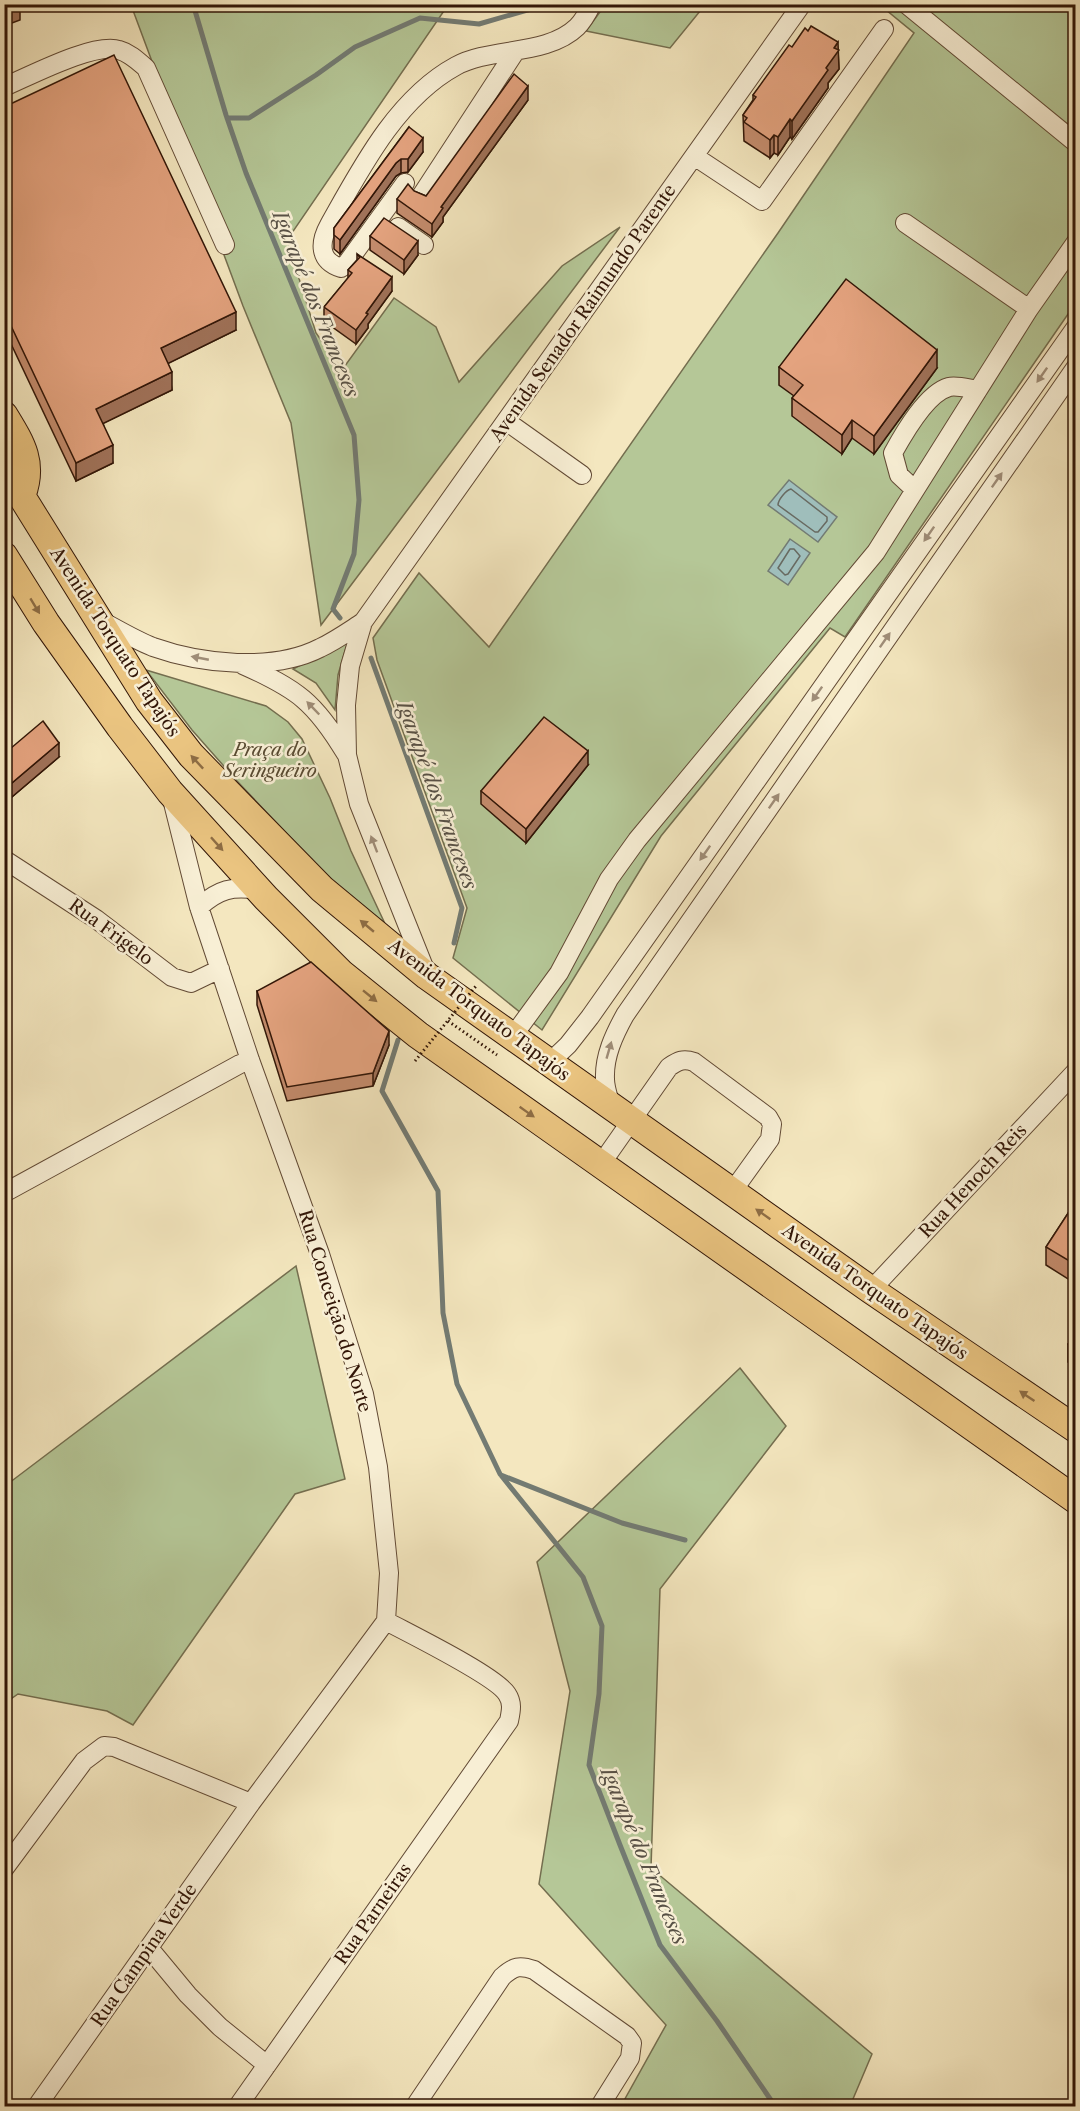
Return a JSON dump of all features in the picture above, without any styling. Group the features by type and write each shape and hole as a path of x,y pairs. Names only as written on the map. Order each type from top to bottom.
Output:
{"highway":[{"path":"4,415 26,456 26,482 22,495"},
{"name":"Avenida Torquato Tapajós","path":"4,468 149,701 191,755 322,889 427,976 505,1046 549,1063 871,1290 1076,1428"},
{"path":"4,556 46,623 120,727 170,792 259,890 341,973 418,1035 1076,1500"}],"street":[{"name":"Avenida Senador Raimundo Parente","path":"427,976 359,804 347,755 346,705 350,666 363,622 802,4"},
{"path":"906,4 1076,143"},
{"path":"405,183 347,263 341,268 334,266 324,258 321,246 325,232 363,165 409,101 457,65 481,57 536,47 561,37 576,27 591,7"},
{"path":"694,156 762,201 884,29"},
{"path":"4,87 84,53 105,48 119,50 134,57 146,68 225,245"},
{"path":"422,196 515,52"},
{"path":"381,216 424,245"},
{"path":"905,222 1029,309"},
{"path":"505,1046 559,973 609,879 637,840 876,552 1029,309 1076,242"},
{"path":"355,253 371,264"},
{"path":"549,1063 568,1045 590,1017 1076,327"},
{"path":"620,1114 605,1079 607,1056 614,1034 625,1015 1076,367"},
{"path":"915,490 899,476 893,453 907,428 935,394 950,387 978,390"},
{"path":"506,421 582,475"},
{"path":"913,558 933,572"},
{"name":"Avenida Senador Raimundo Parente","path":"98,619 153,647 201,660 238,663 280,661 319,649 363,622"},
{"path":"238,663 291,689 313,706 331,728 347,755"},
{"path":"789,734 811,748"},
{"name":"Rua Conceição do Norte","path":"170,792 199,907 250,1060 320,1254 364,1394 378,1467 389,1573 386,1621"},
{"name":"Rua Frigelo","path":"5,860 96,919 172,977 191,983 220,969"},
{"path":"199,907 219,892 232,887 259,890"},
{"path":"668,905 692,920"},
{"path":"601,1164 620,1114 669,1067 677,1061 686,1059 694,1062 768,1117 772,1124 770,1139 732,1192"},
{"path":"4,1193 250,1060"},
{"name":"Rua Henoch Reis","path":"871,1290 1076,1071"},
{"path":"4,1869 84,1761 104,1746 251,1803 386,1621"},
{"name":"Rua Parneiras","path":"238,2106 509,1721 512,1705 507,1693 488,1678 386,1621"},
{"name":"Rua Campina Verde","path":"37,2106 251,1803"},
{"path":"149,1948 196,2003 220,2027 267,2065"},
{"path":"415,2106 502,1977 512,1968 521,1965 534,1970 627,2036 632,2043 630,2058 600,2106"}],"path":[{"path":"415,1061 476,986"},
{"path":"448,1021 505,1046"}],"green space":[{"path":"943,4 1075,5 1075,304 845,637 830,628 661,836 542,1030 453,958 467,908 377,660 373,638 419,573 489,647 778,233 914,33 880,5 931,5 939,10"},
{"path":"131,5 448,5 287,240 316,333 342,370 394,298 436,327 459,382 562,266 620,227 321,625 291,423 243,306"},
{"path":"605,5 705,5 670,48 586,31"},
{"name":"Praça do Seringueiro","path":"348,641 338,675 335,710 316,683 293,669"},
{"name":"Praça do Seringueiro","path":"146,670 266,706 288,722 302,739 387,928 324,873 237,781 192,730"},
{"path":"296,1266 345,1479 295,1494 133,1725 107,1711 18,1694 5,1703 5,1486"},
{"path":"740,1368 786,1426 660,1589 651,1868 872,2054 850,2106 621,2106 666,2025 539,1884 570,1691 537,1562"}],"water":[{"path":"789,480 837,517 818,542 768,505"},
{"path":"790,539 810,553 788,585 768,571"}],"building":[{"path":"811,26 838,42 834,48 839,50 826,68 828,70 792,121 790,119 778,137 774,135 770,140 744,122 747,118 743,115 756,97 753,95 789,45 792,47 805,28 808,31"},
{"path":"114,55 236,312 161,348 172,372 96,409 113,445 76,463 4,311 4,147 11,144 4,129 4,107"},
{"path":"514,74 528,86 441,207 443,208 432,224 397,199 408,184 414,191 426,196"},
{"path":"409,127 423,138 408,159 401,159 396,163 340,240 334,235 334,228"},
{"path":"384,218 418,241 404,260 370,236"},
{"path":"357,254 392,277 356,330 324,307 352,273 348,270 360,257"},
{"path":"846,279 937,350 874,436 852,420 842,435 792,398 803,385 779,367"},
{"path":"544,717 588,751 526,829 481,791"},
{"path":"43,721 59,743 6,788 4,786 4,754"},
{"path":"311,962 389,1031 373,1073 287,1087 257,991"},
{"path":"1076,1201 1076,1265 1046,1247"},
{"path":"1076,1334 1076,1349 1068,1344"}],"waterway":[{"name":"Igarapé dos Franceses","path":"193,4 246,173 354,435 359,500 354,554 333,609 340,618"},
{"path":"227,118 249,118 355,47 420,18 479,24 548,4"},
{"name":"Igarapé dos Franceses","path":"371,658 462,908 454,943"},
{"name":"Igarapé do Franceses","path":"398,1040 382,1091 438,1191 443,1313 457,1384 500,1474 583,1577 602,1626 599,1694 589,1765 660,1945 717,2021 775,2106"},
{"path":"501,1475 622,1523 685,1540"}]}
